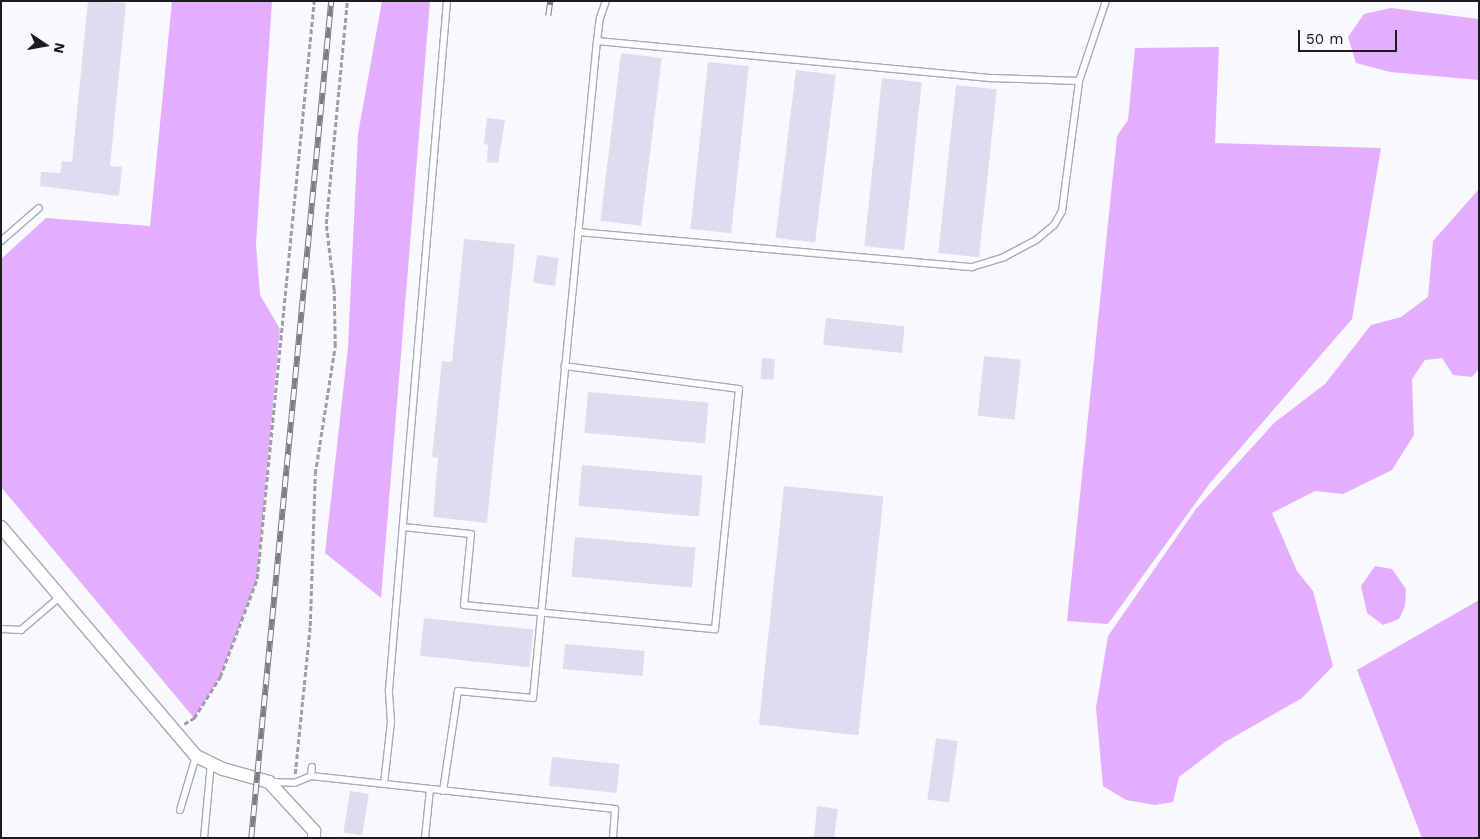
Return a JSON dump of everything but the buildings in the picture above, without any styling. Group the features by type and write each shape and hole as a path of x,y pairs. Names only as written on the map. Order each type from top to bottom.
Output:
{"street":[{"path":"1,527 196,756 210,763 269,782 314,834"}],"lane":[{"path":"384,784 446,1"},
{"path":"443,791 458,691 533,698 597,41 600,18 606,1"},
{"path":"578,232 972,267 1004,257 1036,240 1054,225 1062,211 1079,81 1106,1"},
{"path":"597,41 992,78 1079,81"},
{"path":"1,241 38,208"},
{"path":"403,527 471,534 464,605 541,615 715,629 739,389 565,366"},
{"path":"1,629 21,630 61,596"},
{"path":"180,810 196,756"},
{"path":"204,838 210,763"},
{"path":"311,776 312,767"},
{"path":"269,782 294,782 311,776 616,809 613,838"},
{"path":"425,838 430,789"}],"path":[{"path":"194,718 220,677 257,579 314,1"},
{"path":"294,782 310,626 315,474 335,346 334,290 326,224 347,1"}],"shaded area":[{"path":"172,1 272,1 256,244 260,295 280,329 257,579 220,677 194,718 1,487 1,259 46,218 150,226"},
{"path":"382,1 430,1 381,598 325,553 348,347 358,134"},
{"path":"1391,8 1479,19 1479,80 1390,72 1356,63 1348,37 1364,14"},
{"path":"1219,47 1215,143 1381,148 1352,319 1210,483 1108,624 1067,621 1117,136 1128,120 1135,48"},
{"path":"1479,189 1479,369 1472,377 1453,375 1442,358 1425,360 1412,379 1414,435 1392,470 1343,494 1315,491 1272,513 1297,571 1313,591 1333,666 1302,698 1225,742 1179,777 1173,802 1155,805 1126,800 1103,786 1096,708 1108,636 1196,509 1274,423 1325,384 1371,325 1401,317 1428,297 1433,241"},
{"path":"1375,566 1392,569 1406,589 1405,606 1399,619 1383,625 1367,613 1361,586"},
{"path":"1479,600 1479,838 1422,838 1357,670"}],"railway":[{"path":"251,838 331,1"},
{"path":"548,16 550,1"}]}
